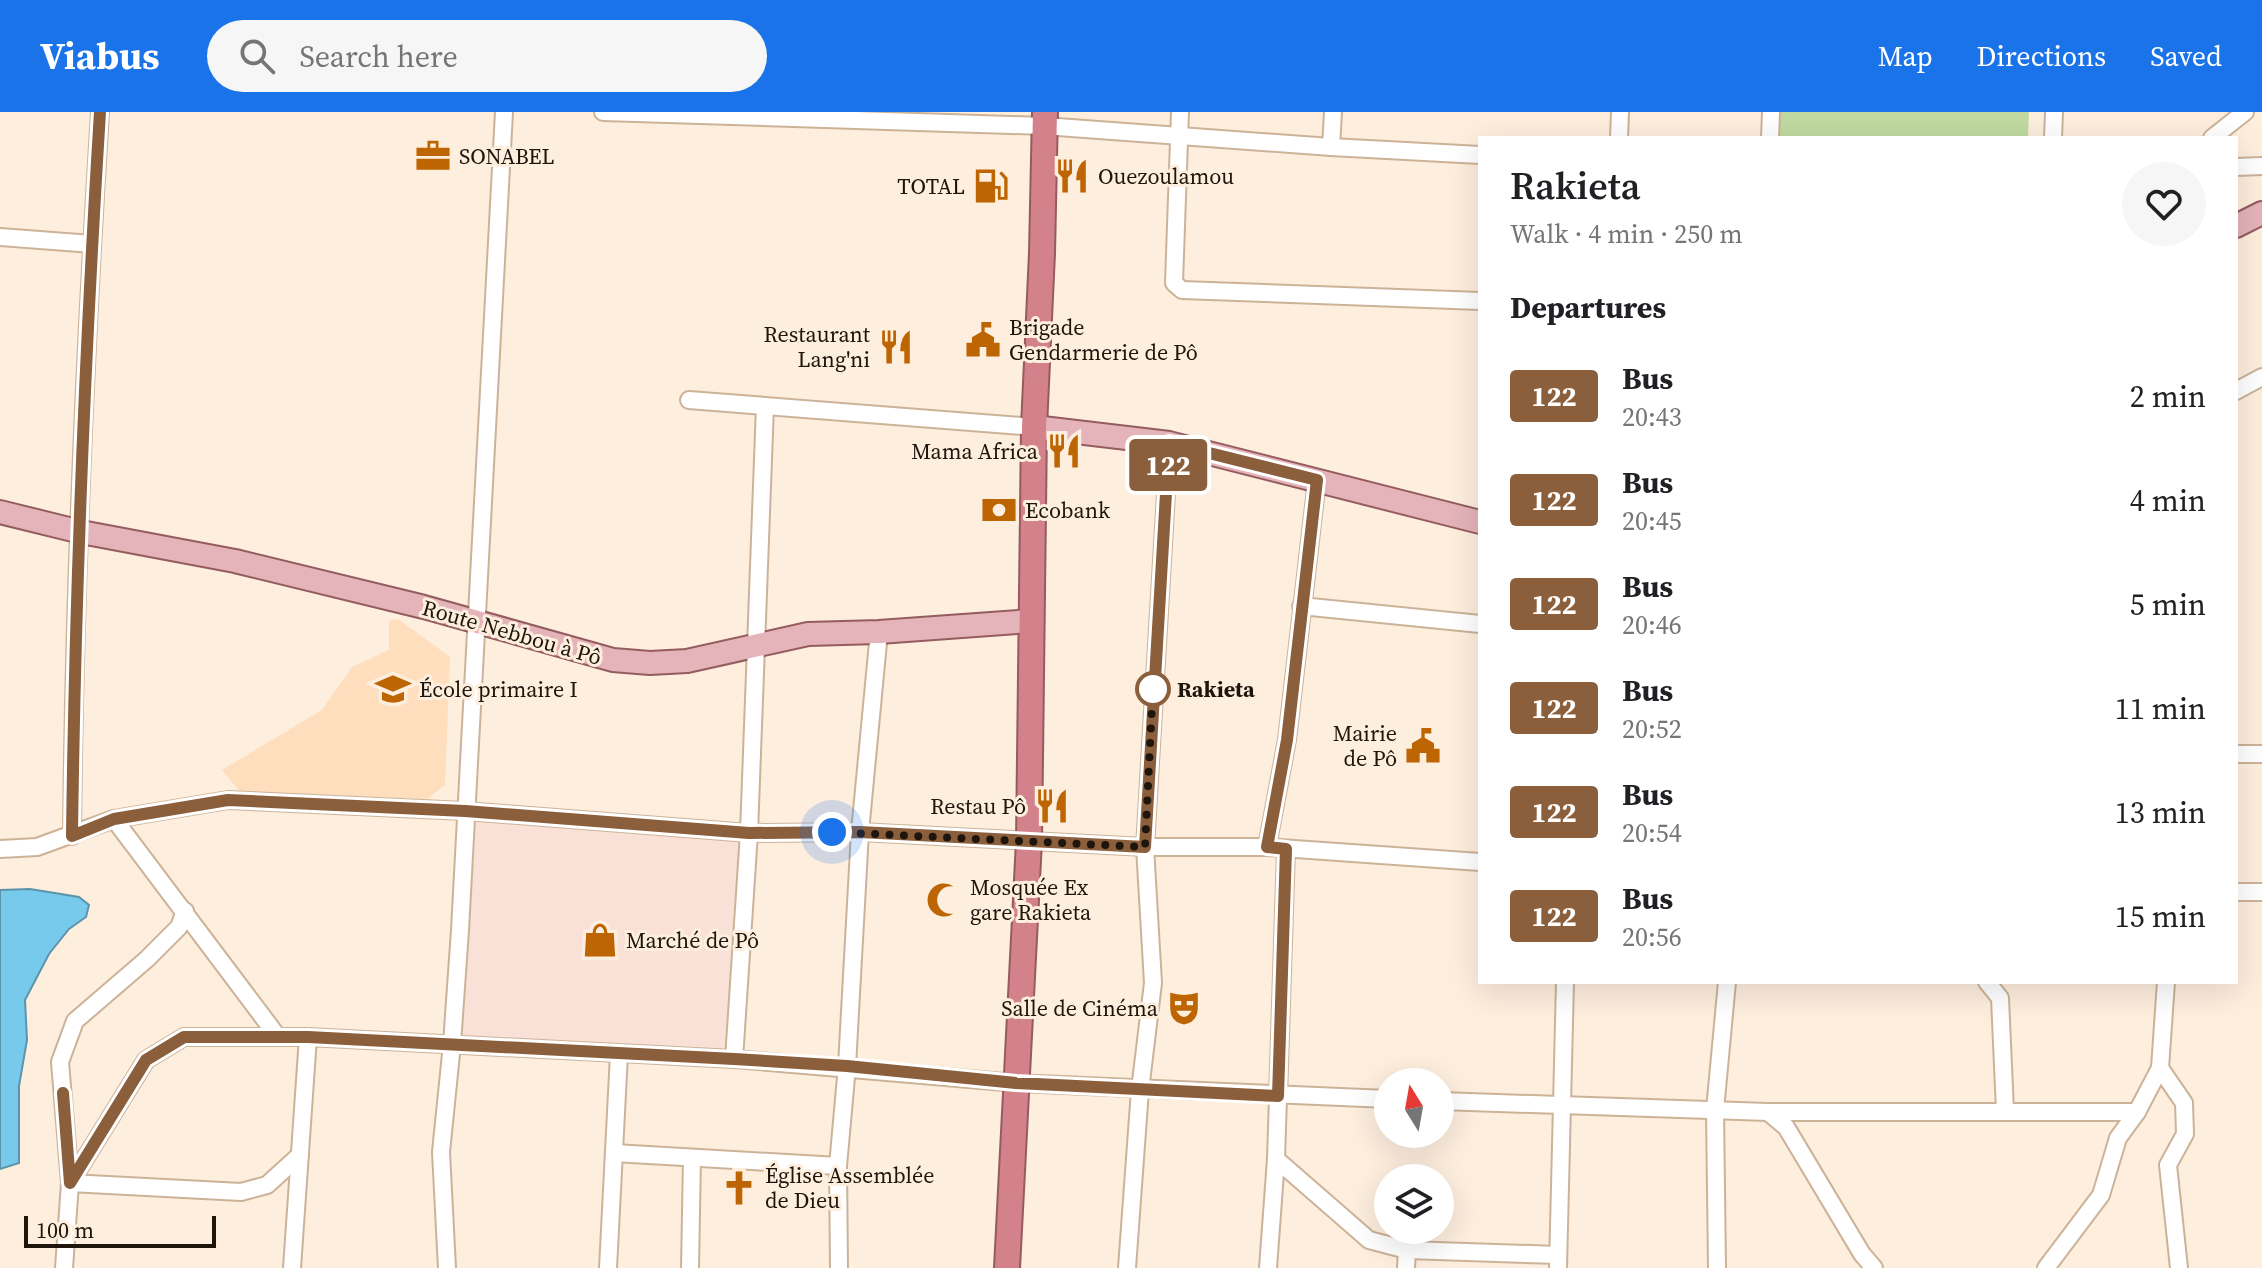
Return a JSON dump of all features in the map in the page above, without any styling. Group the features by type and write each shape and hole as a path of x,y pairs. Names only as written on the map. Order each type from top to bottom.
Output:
{"highway":[{"path":"1007,1268 1029,841 1034,427 1045,119"}],"main road":[{"path":"2238,225 2262,213"},
{"path":"1034,427 1169,443 1478,521"},
{"name":"Route Nebbou à Pô","path":"0,512 81,532 235,561 424,607 613,660 650,663 687,661 808,634 1031,621"}],"street":[{"path":"72,836 74,660 100,112"},
{"path":"447,1268 441,1152 452,1044 504,112"},
{"path":"603,112 934,121 1045,119 1331,147 1478,155"},
{"path":"1180,112 1174,283 1182,290 1478,301"},
{"path":"1331,147 1333,112"},
{"path":"1619,136 1620,112"},
{"path":"1770,136 1771,112"},
{"path":"2053,136 2054,112"},
{"path":"2215,136 2245,112"},
{"path":"2238,167 2262,166"},
{"path":"0,237 92,244"},
{"path":"2238,390 2262,377"},
{"path":"689,400 1034,427"},
{"path":"734,1059 758,646 765,406"},
{"path":"1127,1268 1140,1090 1153,983 1145,847 1169,443"},
{"path":"1267,847 1287,740 1317,480"},
{"path":"1301,606 1478,624"},
{"path":"839,1268 838,1166 847,1066 860,832 879,632"},
{"path":"2238,754 2262,754"},
{"path":"0,849 37,847 114,819 228,800 465,811 749,833 860,832 1145,847 1267,847 1478,862"},
{"path":"114,819 278,1037"},
{"path":"1268,1268 1276,1159 1286,849"},
{"path":"2238,892 2262,892"},
{"path":"64,1268 70,1183 60,1062 75,1021 179,927 185,911"},
{"path":"1276,1159 1369,1240 1407,1250 1558,1262 1565,984"},
{"path":"1717,1268 1715,1110 1727,984"},
{"path":"1989,984 2000,998 2005,1111"},
{"path":"2046,1268 2101,1195 2118,1138 2137,1112 2160,1068 2166,984"},
{"path":"70,1183 146,1060 184,1037 308,1037 452,1044 847,1066 1016,1083 1374,1099"},
{"path":"292,1268 308,1037"},
{"path":"608,1268 619,1054"},
{"path":"2160,1068 2184,1103 2185,1134 2168,1165 2179,1268"},
{"path":"1454,1101 1768,1112 2137,1112"},
{"path":"1768,1112 1786,1127 1862,1254 1874,1268"},
{"path":"614,1153 838,1166"},
{"path":"70,1183 241,1192 267,1185 300,1155"},
{"path":"690,1268 692,1158"},
{"path":"1406,1268 1407,1250"}],"shaded area":[{"name":"École primaire I","path":"398,619 450,657 445,785 427,799 240,792 222,770 322,710 352,667 389,650 389,621"},
{"name":"Marché de Pô","path":"472,820 741,840 727,1053 459,1040"}],"green space":[{"path":"1778,112 2029,112 2028,136 1776,136"}],"water":[{"path":"30,889 79,897 89,905 86,917 69,929 49,954 25,1000 27,1040 19,1086 19,1163 0,1169 0,890"}],"bus line":[{"name":"122","path":"63,1093 70,1183 146,1060 184,1037 308,1037 734,1059 847,1066 1016,1083 1278,1096 1286,849 1267,847 1287,740 1317,480 1169,443 1145,847 860,832 749,833 465,811 228,800 114,819 72,836 74,660 87,330 100,112"}],"place":[{"name":"SONABEL","path":"433,156"},
{"name":"Ouezoulamou","path":"1072,176"},
{"name":"TOTAL","path":"991,186"},
{"name":"Brigade Gendarmerie de Pô","path":"983,340"},
{"name":"Restaurant Lang'ni","path":"896,347"},
{"name":"Mama Africa","path":"1064,451"},
{"name":"Ecobank","path":"999,510"},
{"name":"École primaire I","path":"393,689"},
{"name":"Rakieta","path":"1153,689"},
{"name":"Mairie de Pô","path":"1423,746"},
{"name":"Restau Pô","path":"1052,806"},
{"name":"Mosquée Ex gare Rakieta","path":"944,900"},
{"name":"Marché de Pô","path":"600,940"},
{"name":"Salle de Cinéma","path":"1184,1008"},
{"name":"Église Assemblée de Dieu","path":"739,1188"}],"route":[{"path":"832,832 1145,847 1153,685 1153,689"}]}
